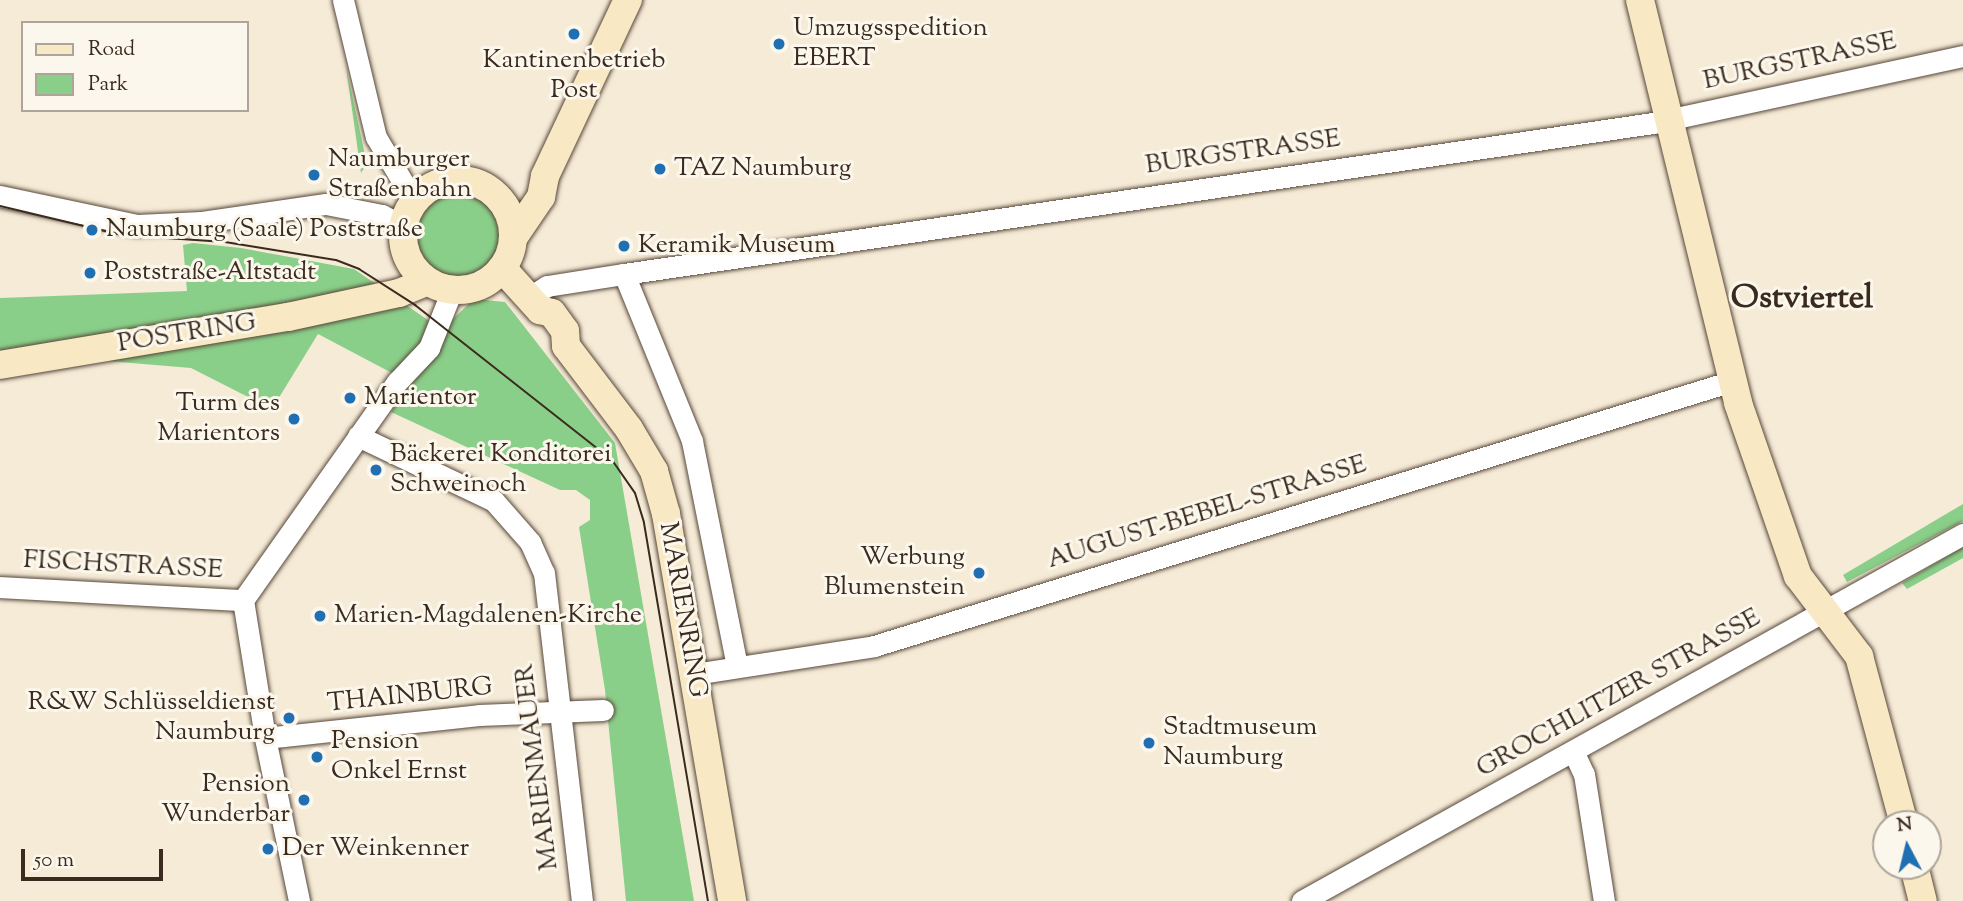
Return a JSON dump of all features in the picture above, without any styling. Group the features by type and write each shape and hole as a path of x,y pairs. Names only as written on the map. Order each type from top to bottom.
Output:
{"main road":[{"path":"513,237 510,215 494,192 475,182 454,179 429,187 408,227 440,286 479,286 502,268 513,237 541,197 545,176 628,0"},
{"path":"1640,0 1731,381 1794,566 1863,667 1900,810"},
{"path":"494,192 513,190 545,176"},
{"name":"POSTRING","path":"372,296 400,271 408,227"},
{"name":"MARIENRING","path":"502,268 535,303 552,313 565,331 566,346 629,429 654,471 666,514 732,901"},
{"name":"POSTRING","path":"0,365 245,325 372,296 440,286"},
{"path":"1918,880 1923,901"}],"street":[{"path":"343,0 377,141 408,227"},
{"name":"BURGSTRASSE","path":"535,303 547,286 1667,120 1963,56"},
{"path":"0,197 112,223 151,226 333,204 382,215 408,227"},
{"name":"MARIENRING","path":"624,274 692,441 737,667"},
{"path":"299,901 265,738 243,600 397,382 432,344 440,286"},
{"name":"AUGUST-BEBEL-STRASSE","path":"694,674 874,646 1731,381"},
{"name":"MARIENMAUER","path":"358,436 494,501 514,519 544,573 582,901"},
{"name":"GROCHLITZER STRASSE","path":"1302,901 1574,753 1963,534"},
{"name":"FISCHSTRASSE","path":"0,587 243,600"},
{"name":"THAINBURG","path":"265,738 479,715 603,710"},
{"path":"1574,753 1584,774 1604,901"}],"green space":[{"path":"346,67 367,164 361,173"},
{"path":"458,190 475,193 490,203 500,218 503,235 500,252 490,267 475,277 458,280 441,277 426,267 416,252 413,235 416,218 426,203 441,193"},
{"path":"193,243 241,248 354,269 435,325 450,322 474,299 505,302 615,443 694,901 626,901 605,690 579,527 590,520 590,500 576,490 560,490 391,412 409,382 318,334 272,409 191,368 0,352 0,298 187,291 183,245"},
{"path":"1963,504 1963,521 1847,582 1843,575"},
{"path":"1963,547 1963,558 1907,589 1902,583"}],"tram line":[{"path":"0,206 122,235 225,242 336,260 359,269 415,305 612,460 635,493 644,523 708,901"}],"place":[{"name":"Kantinenbetrieb Post","path":"574,34"},
{"name":"Umzugsspedition EBERT","path":"779,44"},
{"name":"TAZ Naumburg","path":"660,169"},
{"name":"Naumburger Straßenbahn","path":"314,175"},
{"name":"Naumburg (Saale) Poststraße","path":"92,230"},
{"name":"Keramik Museum","path":"624,246"},
{"name":"Poststraße-Altstadt","path":"90,273"},
{"name":"Marientor","path":"350,398"},
{"name":"Turm des Marientors","path":"294,419"},
{"name":"Bäckerei Konditorei Schweinoch","path":"376,470"},
{"name":"Werbung Blumenstein","path":"979,573"},
{"name":"Marien-Magdalenen-Kirche","path":"320,616"},
{"name":"R&W Schlüsseldienst Naumburg","path":"289,718"},
{"name":"Stadtmuseum Naumburg","path":"1149,743"},
{"name":"Pension Onkel Ernst","path":"317,757"},
{"name":"Pension Wunderbar","path":"304,800"},
{"name":"Der Weinkenner","path":"268,849"}],"district":[{"name":"Ostviertel","path":"1802,300"}]}
